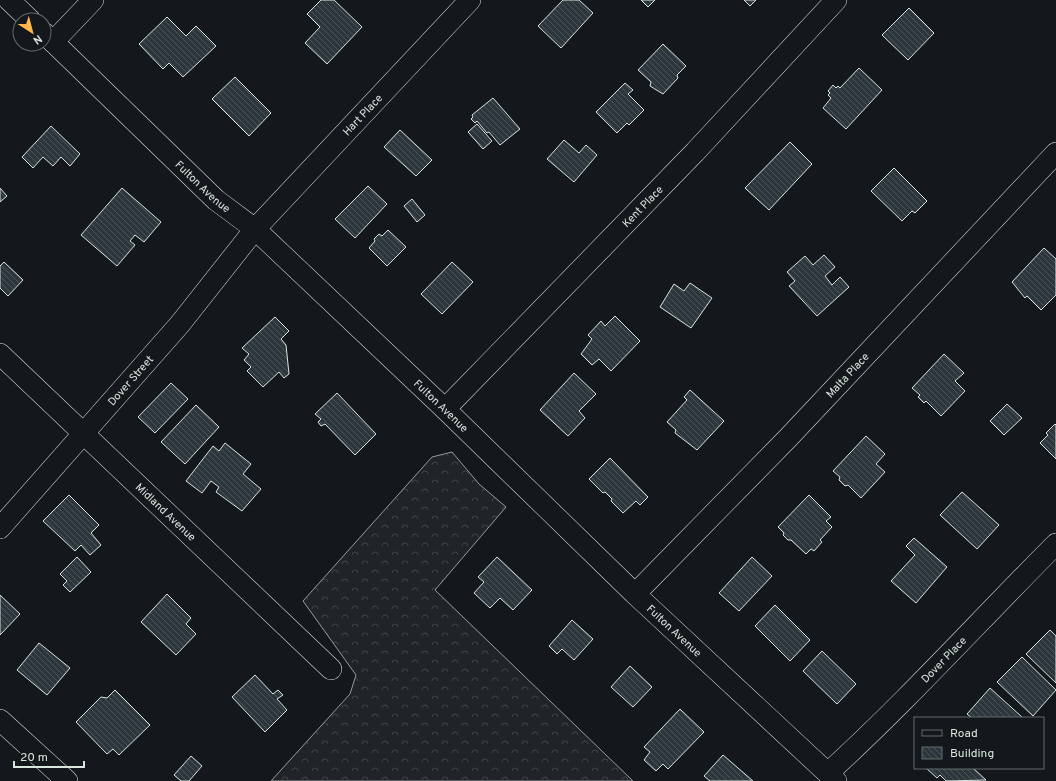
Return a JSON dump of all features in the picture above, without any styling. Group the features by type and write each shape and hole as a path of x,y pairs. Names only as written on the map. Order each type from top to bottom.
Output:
{"street":[{"path":"9,0 22,12"},
{"path":"52,35 93,0"},
{"name":"Hart Place","path":"255,229 470,0"},
{"name":"Kent Place","path":"445,409 695,152 836,0"},
{"name":"Fulton Avenue","path":"52,41 216,200 255,229 445,409 635,594 832,777"},
{"name":"Malta Place","path":"635,594 788,438 1056,153"},
{"name":"Dover Street","path":"0,528 85,434 180,324 255,229"},
{"name":"Midland Avenue","path":"0,354 331,669"},
{"name":"Dover Place","path":"832,777 943,662 977,622 1056,544"},
{"path":"0,720 66,781"}],"green space":[{"path":"452,452 479,484 506,507 435,590 633,781 271,781 350,694 356,675 303,601 432,457"}],"building":[{"path":"321,0 334,0 362,27 327,64 305,43 320,27 307,14"},
{"path":"563,0 579,0 593,13 561,48 538,26"},
{"path":"641,0 655,0 648,7"},
{"path":"744,0 756,0 750,6"},
{"path":"909,8 934,33 908,60 882,35"},
{"path":"167,17 186,36 196,26 216,46 183,77 169,63 163,69 139,44"},
{"path":"663,44 686,66 677,75 678,78 663,94 650,86 651,82 638,70"},
{"path":"859,68 882,90 846,129 823,108 831,98 828,95 830,93 828,91 833,85 836,88 838,86 840,88"},
{"path":"235,77 271,113 249,136 212,99"},
{"path":"625,83 633,90 628,94 644,110 629,125 627,123 617,133 596,112"},
{"path":"493,98 520,129 500,145 477,121 475,123 471,119 473,117 472,115"},
{"path":"477,124 492,141 483,149 468,132"},
{"path":"51,126 80,154 70,166 61,157 53,166 43,157 33,168 22,157"},
{"path":"400,130 432,160 416,176 384,147"},
{"path":"564,140 579,153 586,145 597,155 574,182 547,159"},
{"path":"790,142 812,164 769,210 745,188"},
{"path":"894,168 927,201 915,213 912,211 902,221 871,191"},
{"path":"368,186 387,204 355,238 335,219"},
{"path":"0,188 7,196 0,202"},
{"path":"122,188 161,222 144,242 135,235 130,241 135,245 117,266 81,235"},
{"path":"412,199 425,215 417,222 404,206"},
{"path":"388,230 406,247 387,266 369,248 379,234 382,236"},
{"path":"1044,248 1056,259 1056,295 1041,310 1027,296 1025,298 1012,282"},
{"path":"824,255 835,267 825,276 832,285 840,277 849,287 817,316 789,286 795,281 787,272 805,256 813,265"},
{"path":"4,262 23,280 8,296 0,288 0,266"},
{"path":"452,262 473,282 442,314 421,294"},
{"path":"690,283 712,298 691,328 660,307 674,284 684,291"},
{"path":"615,316 640,341 611,371 599,359 592,365 581,354 592,339 588,335 601,321 605,326"},
{"path":"275,317 289,331 281,339 286,345 289,374 284,378 279,372 263,387 247,371 251,367 244,360 249,354 242,348"},
{"path":"944,354 964,373 955,381 965,391 941,416 926,401 924,403 918,397 920,395 912,388"},
{"path":"574,373 596,394 579,411 585,418 568,436 540,410"},
{"path":"171,383 188,399 155,433 138,417"},
{"path":"690,390 724,421 697,450 675,433 676,430 667,422 687,400 684,397"},
{"path":"337,393 376,434 355,455 325,424 321,426 318,422 321,419 315,414"},
{"path":"1007,404 1022,418 1004,435 990,421"},
{"path":"196,405 219,427 185,464 161,442"},
{"path":"1055,424 1056,459 1040,443 1048,435 1046,433"},
{"path":"866,436 885,454 876,464 885,472 861,498 848,485 845,486 839,480 840,477 833,471"},
{"path":"225,443 251,464 243,474 261,489 242,511 216,492 219,487 211,481 202,493 186,481 213,446 219,451"},
{"path":"610,458 648,497 640,505 636,501 623,513 611,501 612,499 605,492 603,493 589,479"},
{"path":"962,492 999,525 977,549 940,515"},
{"path":"69,495 99,525 91,533 101,545 90,555 81,545 75,551 43,521"},
{"path":"809,495 831,517 826,521 832,527 820,540 822,542 814,551 811,549 806,554 791,540 788,540 778,527"},
{"path":"914,538 947,567 916,603 891,581 915,555 906,546"},
{"path":"77,557 91,572 70,592 63,585 67,581 60,574"},
{"path":"497,557 532,590 513,610 500,598 490,608 474,593 484,582 478,577"},
{"path":"752,557 772,576 739,611 719,593"},
{"path":"167,594 191,618 186,624 196,634 176,655 141,622"},
{"path":"0,595 20,614 0,635"},
{"path":"775,605 810,640 790,661 755,626"},
{"path":"572,620 593,639 574,660 562,649 557,654 549,646"},
{"path":"1050,630 1056,636 1056,683 1026,654"},
{"path":"39,643 70,668 47,695 17,670"},
{"path":"822,651 856,684 837,704 803,671"},
{"path":"1022,657 1056,690 1033,716 997,682"},
{"path":"630,666 652,687 633,707 611,687"},
{"path":"255,675 273,694 278,690 283,695 277,699 287,710 265,732 232,697"},
{"path":"990,688 1022,717 971,717 967,714"},
{"path":"115,690 150,725 119,755 113,749 107,754 76,722 101,697 107,698"},
{"path":"680,709 704,732 668,769 663,764 656,771 644,760 650,752 644,747"},
{"path":"723,755 753,781 710,781 704,776"},
{"path":"191,756 202,766 189,781 181,781 174,775"},
{"path":"927,769 974,769 986,780 946,781 940,775 937,778"}]}
